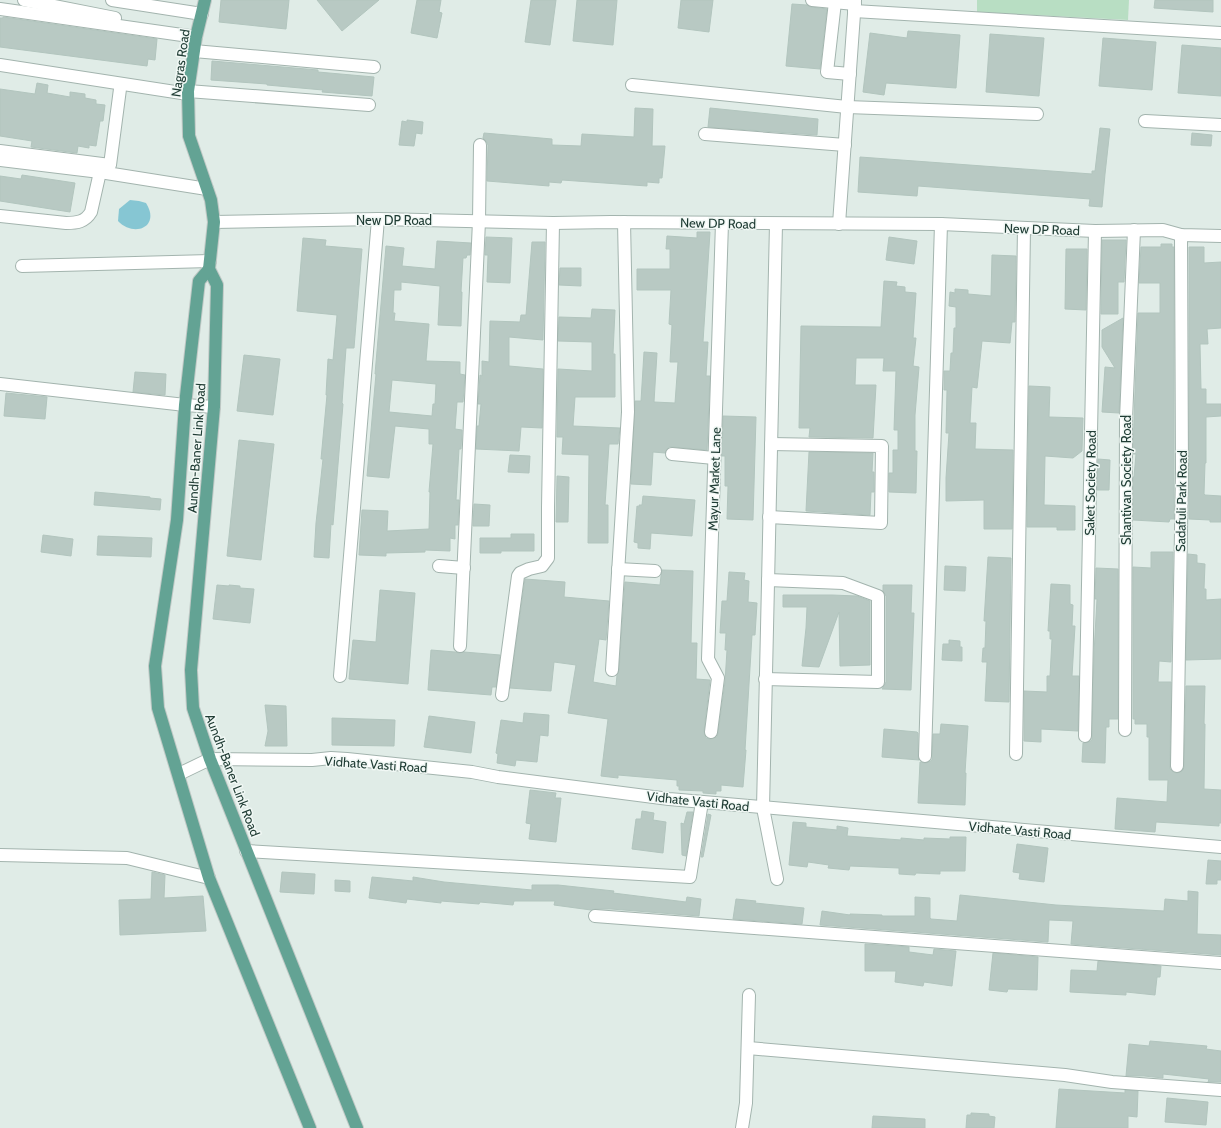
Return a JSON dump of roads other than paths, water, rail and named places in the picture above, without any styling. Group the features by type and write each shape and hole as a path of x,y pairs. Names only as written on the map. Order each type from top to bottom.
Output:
{"main road":[{"name":"Nagras Road","path":"206,0 196,36 188,94 189,136 211,200 214,222"},
{"name":"Aundh-Baner Link Road","path":"214,222 209,265 199,281 185,405 178,520 155,666 158,708 209,878 310,1128"},
{"name":"Aundh-Baner Link Road","path":"209,265 217,285 214,407 192,670 193,708 210,759 356,1128"}],"street":[{"path":"24,0 196,36"},
{"path":"112,0 202,14"},
{"path":"812,0 855,5 1221,33"},
{"path":"835,2 827,72 850,74"},
{"path":"839,224 855,5"},
{"path":"0,9 196,36"},
{"path":"194,51 374,67"},
{"path":"0,65 188,94"},
{"path":"0,73 120,89 369,105"},
{"path":"632,85 847,107 1037,114"},
{"path":"0,150 110,165 120,89"},
{"path":"1145,121 1221,125"},
{"path":"705,134 845,145"},
{"path":"460,646 480,145"},
{"path":"0,160 100,172 207,189"},
{"path":"0,216 66,223 83,221 91,212 100,172"},
{"path":"340,676 378,219"},
{"name":"New DP Road","path":"214,222 378,219 553,223 940,224 1095,231 1163,230 1181,235 1221,236"},
{"path":"612,670 628,412 624,222"},
{"path":"502,695 518,576 520,573 529,569 542,566 548,558 553,223"},
{"name":"Mayur Market Lane","path":"712,732 718,678 708,660 722,223"},
{"path":"776,224 763,808 777,879"},
{"path":"925,756 940,224"},
{"path":"1016,754 1024,228"},
{"name":"Shantivan Society Road","path":"1125,730 1126,420 1134,230"},
{"name":"Saket Society Road","path":"1084,736 1095,231"},
{"name":"Sadafuli Park Road","path":"1177,766 1182,472 1181,235"},
{"path":"22,266 209,265"},
{"path":"0,384 214,407"},
{"path":"769,518 881,523 882,446 771,444"},
{"path":"672,454 714,458"},
{"path":"439,566 464,568"},
{"path":"618,569 655,571"},
{"path":"765,679 878,682 878,596 843,583 768,580"},
{"name":"Vidhate Vasti Road","path":"178,774 210,759 347,759 472,772 498,777 653,798 1221,847"},
{"path":"246,851 690,877 702,802"},
{"path":"0,854 128,858 209,878"},
{"path":"595,916 1221,963"},
{"path":"742,1128 746,1103 750,994"},
{"path":"748,1048 1065,1075 1112,1082 1221,1090"}],"water":[{"path":"130,200 146,203 150,211 150,218 148,224 144,227 131,229 118,221 119,209"}]}
